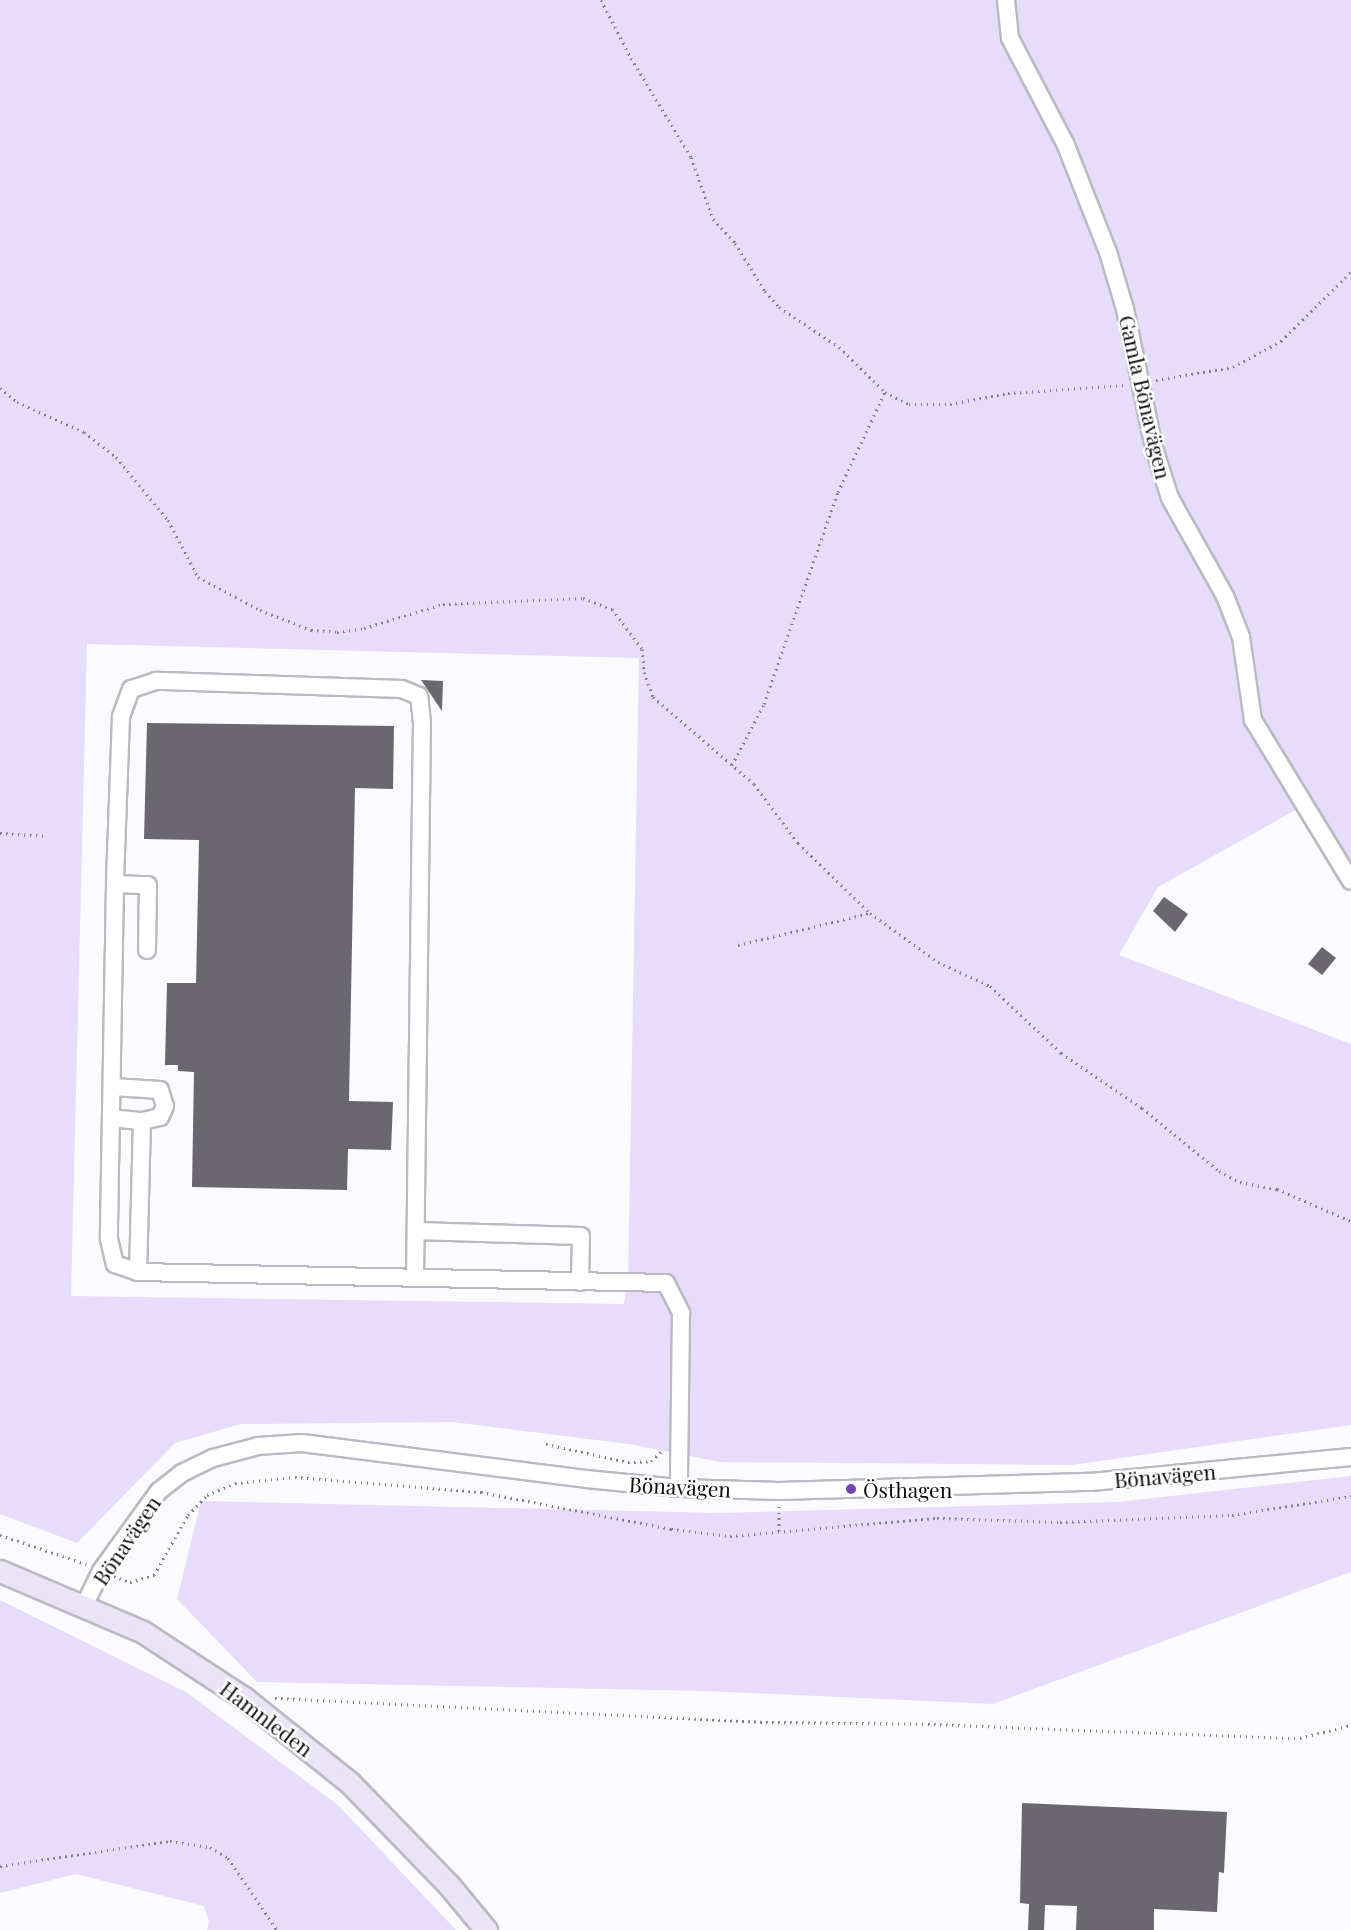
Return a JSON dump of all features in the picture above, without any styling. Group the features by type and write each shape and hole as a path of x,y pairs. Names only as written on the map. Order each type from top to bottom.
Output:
{"main road":[{"name":"Hamnleden","path":"0,1571 143,1632 244,1698 349,1782 448,1884 486,1930"}],"street":[{"name":"Gamla Bönavägen","path":"1006,0 1010,38 1065,143 1108,252 1125,309 1154,448 1170,498 1224,596 1241,637 1253,720 1351,881"},
{"path":"415,1278 422,778 419,696 402,689 156,681 131,689 121,717 115,884 109,1239 115,1264 138,1272 580,1282 666,1283 681,1313 679,1488"},
{"path":"115,884 148,885 147,950"},
{"path":"111,1118 142,1120 160,1117 165,1106 160,1090 112,1087"},
{"path":"138,1272 142,1120"},
{"path":"416,1231 582,1236 580,1282"},
{"name":"Bönavägen","path":"84,1606 101,1571 159,1491 182,1473 213,1458 258,1446 302,1443 497,1470 679,1488 778,1491 1091,1482 1351,1457"}],"path":[{"path":"601,0 631,58 691,156 713,219 735,243 765,291 779,307 838,348 885,392 838,492 764,704 732,765"},
{"path":"0,388 16,402 84,432 116,457 168,520 198,577 260,610 311,630 336,633 364,628 443,604 583,598 596,600 612,609 642,649 644,672 653,696 754,784 798,843 870,914 938,962 990,986 1061,1053 1142,1108 1219,1171 1240,1182 1277,1189 1351,1221"},
{"path":"0,833 46,836"},
{"path":"738,945 870,914"},
{"path":"546,1444 628,1462 651,1461 661,1454 666,1442"},
{"path":"0,1535 130,1582 142,1581 154,1575 188,1515 207,1495 235,1483 295,1477 481,1492 671,1529 730,1536 937,1518 1060,1522 1232,1515 1351,1496"},
{"path":"244,1698 766,1722 928,1724 1300,1738 1351,1725"},
{"path":"0,1866 170,1841 210,1847 228,1858 277,1930"}],"shaded area":[{"path":"0,0 1351,0 1351,891 1301,807 1158,887 1119,955 1351,1044 1351,1425 1072,1465 720,1462 629,1444 453,1422 241,1424 175,1443 77,1543 0,1514","holes":["87,644 639,658 628,1281 624,1304 71,1296"]},
{"path":"1351,1476 1351,1572 993,1704 705,1691 257,1682 177,1599 201,1501 719,1513 1117,1502"},
{"path":"0,1600 186,1692 338,1805 456,1930 207,1930 209,1922 204,1906 76,1874 0,1893"}],"building":[{"path":"421,680 443,681 442,711"},
{"path":"147,723 394,726 393,789 355,788 349,1101 393,1102 391,1150 348,1149 347,1190 192,1187 194,1072 178,1071 178,1065 165,1065 167,983 196,983 199,840 144,839"},
{"path":"1164,897 1188,914 1175,932 1153,911"},
{"path":"1322,947 1336,958 1322,975 1308,964"},
{"path":"1022,1803 1227,1812 1224,1873 1219,1872 1217,1912 1154,1909 1154,1930 1076,1930 1077,1906 1045,1905 1044,1930 1028,1930 1029,1904 1020,1903"}],"place":[{"name":"Östhagen","path":"851,1489"}]}
